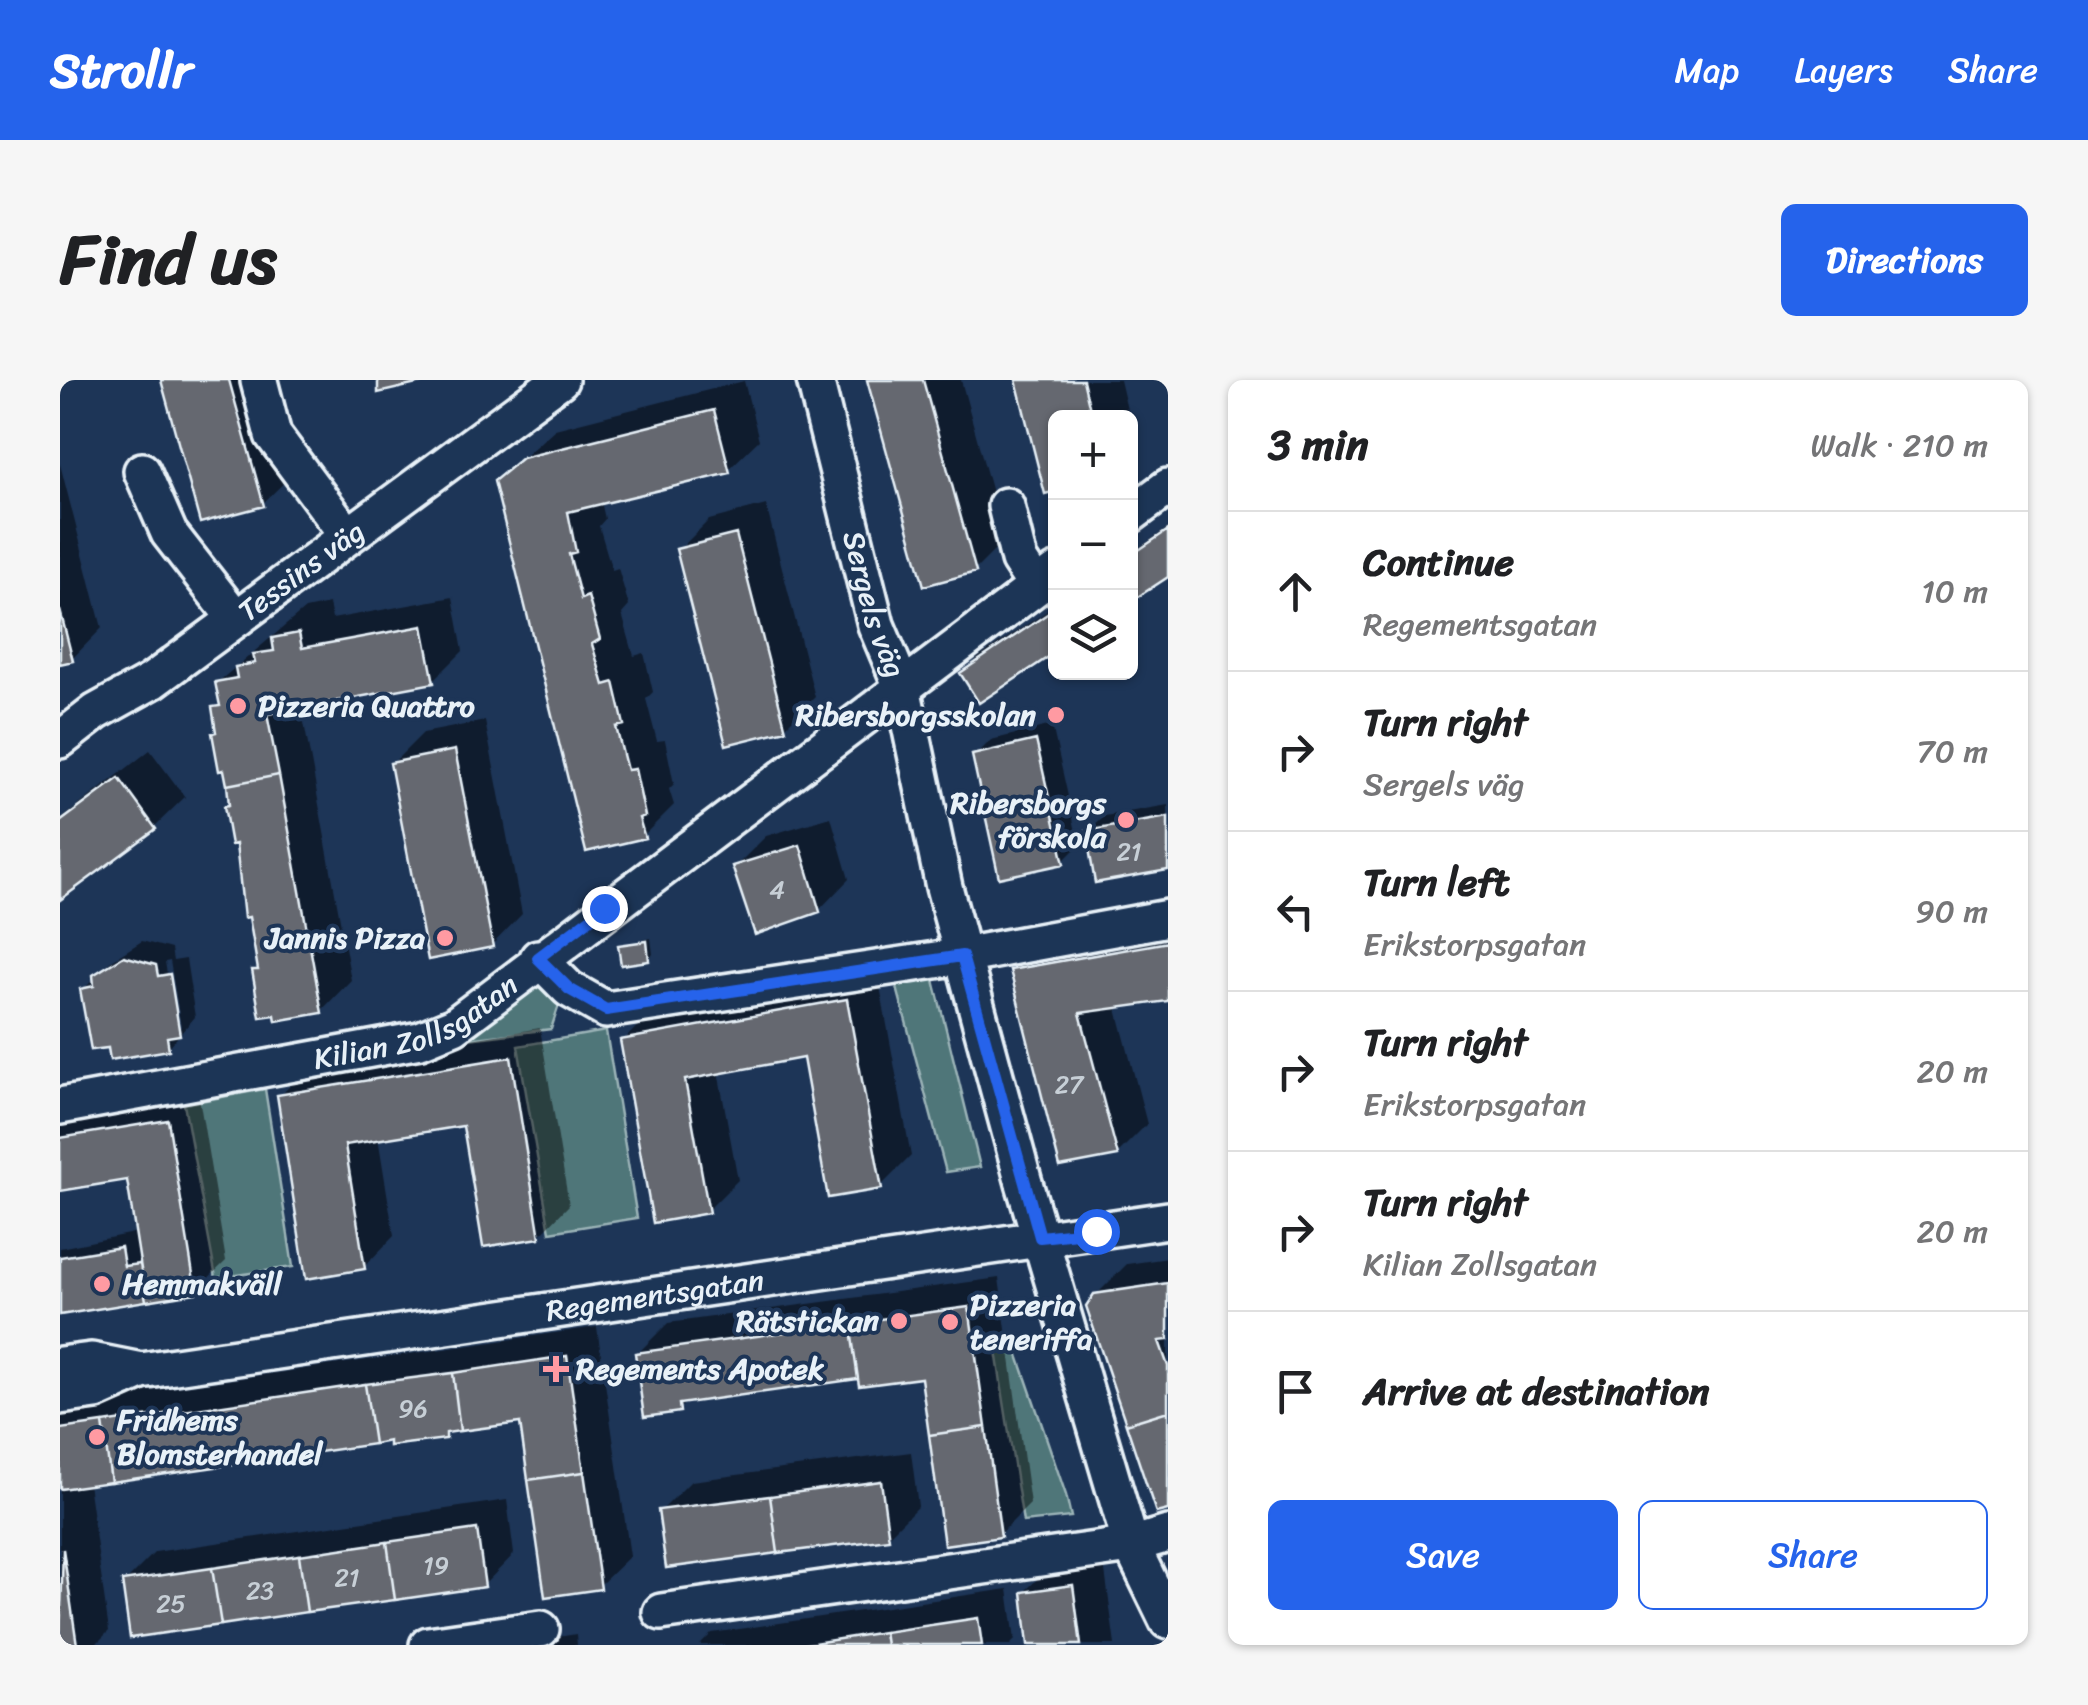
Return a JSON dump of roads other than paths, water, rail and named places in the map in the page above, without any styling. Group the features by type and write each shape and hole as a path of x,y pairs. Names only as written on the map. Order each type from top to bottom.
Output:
{"street":[{"name":"Sergels väg","path":"815,380 876,625 902,688 962,956 1040,1237 1132,1545 1168,1621"},
{"path":"258,381 273,435 348,536"},
{"name":"Tessins väg","path":"60,740 236,619 543,384"},
{"path":"142,471 169,533 236,619"},
{"path":"1138,509 1168,487"},
{"path":"1006,506 1019,560 1046,579"},
{"name":"Kilian Zollsgatan","path":"60,1106 420,1040 454,1026 538,958 1046,579"},
{"path":"538,958 569,989 606,1010 962,956 1168,918"},
{"name":"Regementsgatan","path":"60,1396 96,1390 140,1371 1168,1220"},
{"name":"Regementsgatan","path":"60,1365 91,1361 140,1371"},
{"path":"661,1612 1132,1545 1168,1534"},
{"path":"428,1645 541,1629"}],"place":[{"name":"Pizzeria Quattro","path":"238,706"},
{"name":"Ribersborgsskolan","path":"1056,715"},
{"name":"Ribersborgs förskola","path":"1126,820"},
{"name":"Jannis Pizza","path":"445,938"},
{"name":"Hemmakväll","path":"102,1284"},
{"name":"Rätstickan","path":"899,1321"},
{"name":"Pizzeria teneriffa","path":"950,1322"},
{"name":"Regements Apotek","path":"556,1369"},
{"name":"Fridhems Blomsterhandel","path":"97,1437"}]}
